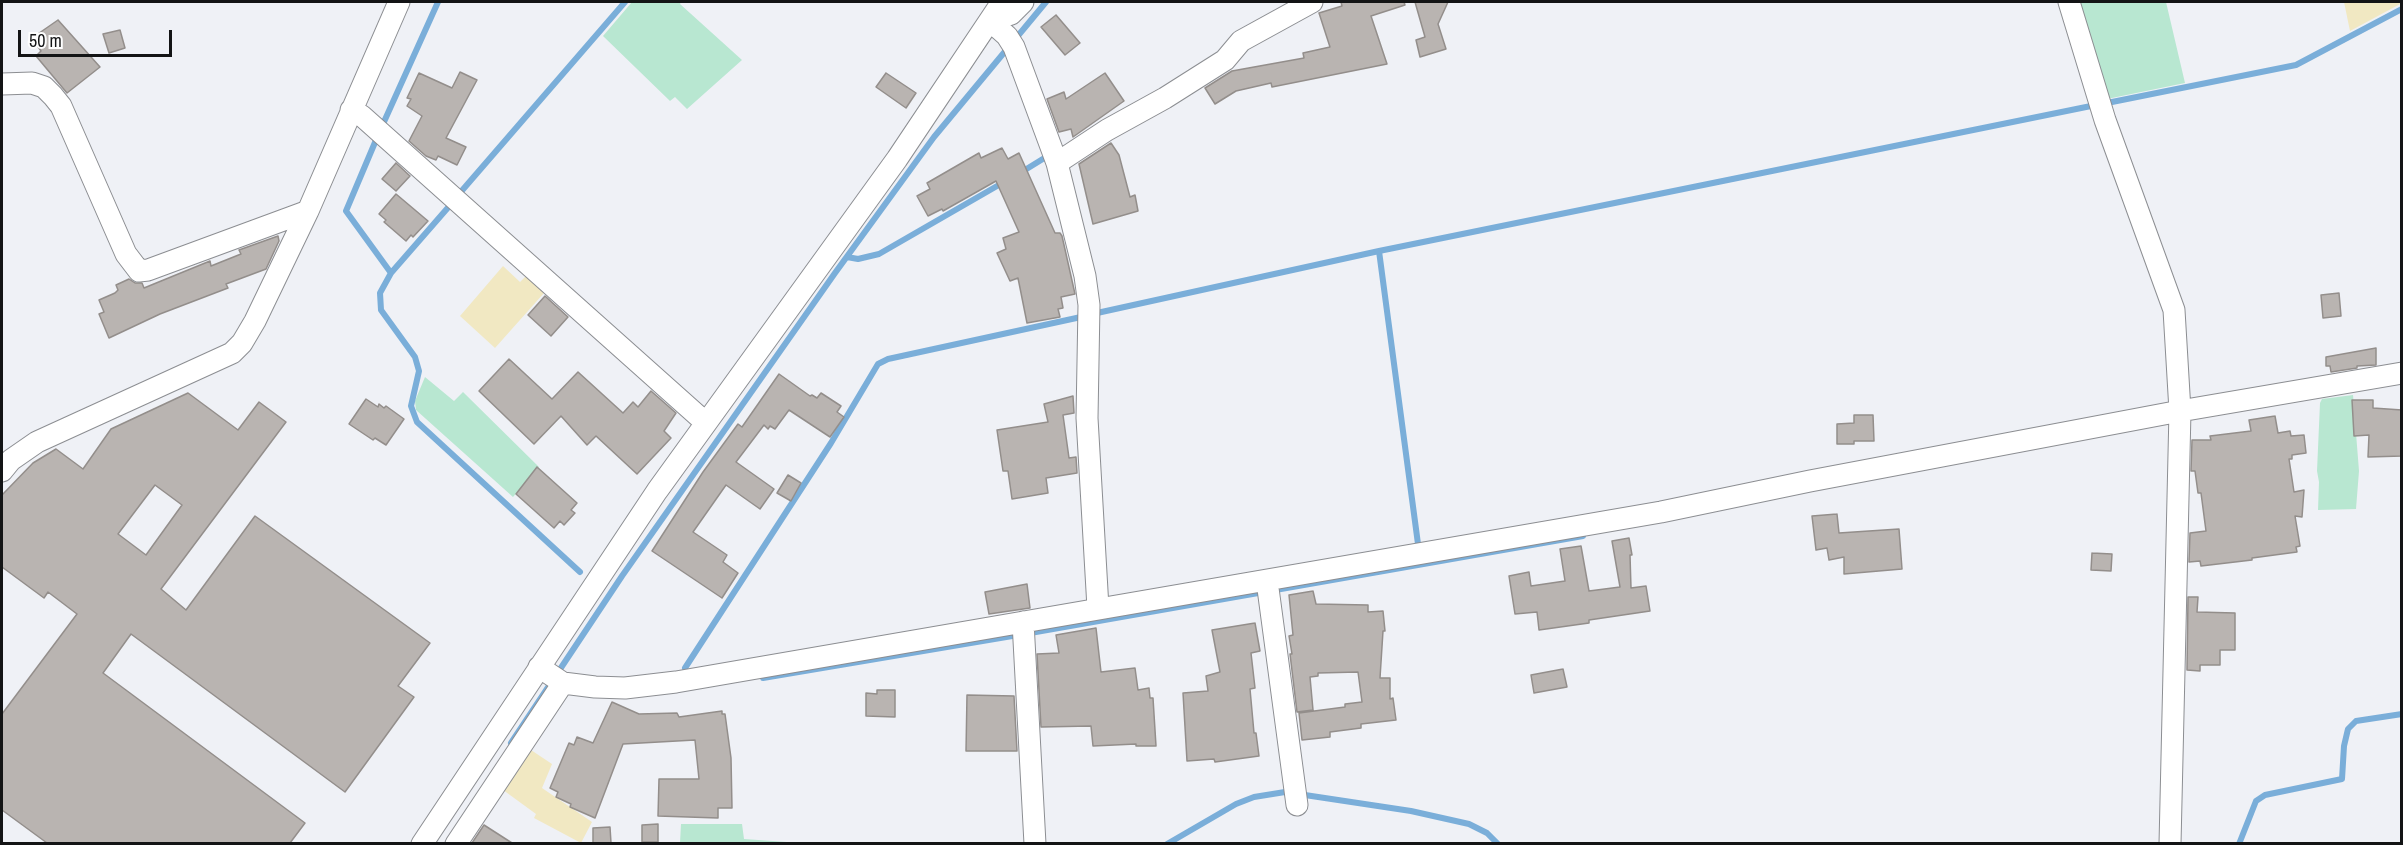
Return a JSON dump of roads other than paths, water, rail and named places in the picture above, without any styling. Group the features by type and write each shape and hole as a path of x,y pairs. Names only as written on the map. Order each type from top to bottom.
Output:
{"street":[{"path":"2,471 11,460 37,442 232,353 242,343 357,113 399,2"},
{"path":"456,843 554,682 657,492 897,159 1002,2"},
{"path":"990,21 1011,14 1023,2"},
{"path":"1057,163 1107,130 1165,98 1226,60 1241,41 1311,2"},
{"path":"2069,2 2105,120 2174,310 2180,411 2170,843"},
{"path":"990,21 1011,41 1057,163 1078,247 1089,305 1087,418 1098,608"},
{"path":"2,84 32,83 44,87 61,106 126,254 140,271 308,211"},
{"path":"357,113 706,423"},
{"path":"554,682 625,688 1024,631 1098,608 1268,589 1810,481 2180,411 2402,373"},
{"path":"1268,589 1296,797"},
{"path":"1024,631 1035,843"},
{"path":"422,843 554,682"}],"waterway":[{"path":"383,124 438,2"},
{"path":"459,194 625,2"},
{"path":"511,743 622,576 835,273 934,137 1046,2"},
{"path":"2107,103 2296,65 2402,9"},
{"path":"1097,313 1379,251 2091,106"},
{"path":"376,140 346,211 391,273"},
{"path":"1020,173 1046,157"},
{"path":"847,257 858,259 879,254 1004,182"},
{"path":"452,203 391,273 380,293 381,310 415,357 419,371 411,406 417,422 580,572"},
{"path":"1379,251 1418,544"},
{"path":"685,668 831,443 878,364 888,359 1081,317"},
{"path":"763,678 1583,536"},
{"path":"2239,844 2256,801 2265,795 2342,779 2344,746 2348,729 2356,721 2402,714"},
{"path":"1167,844 1236,804 1254,797 1285,792 1411,811 1469,824 1487,833 1498,844"}]}
